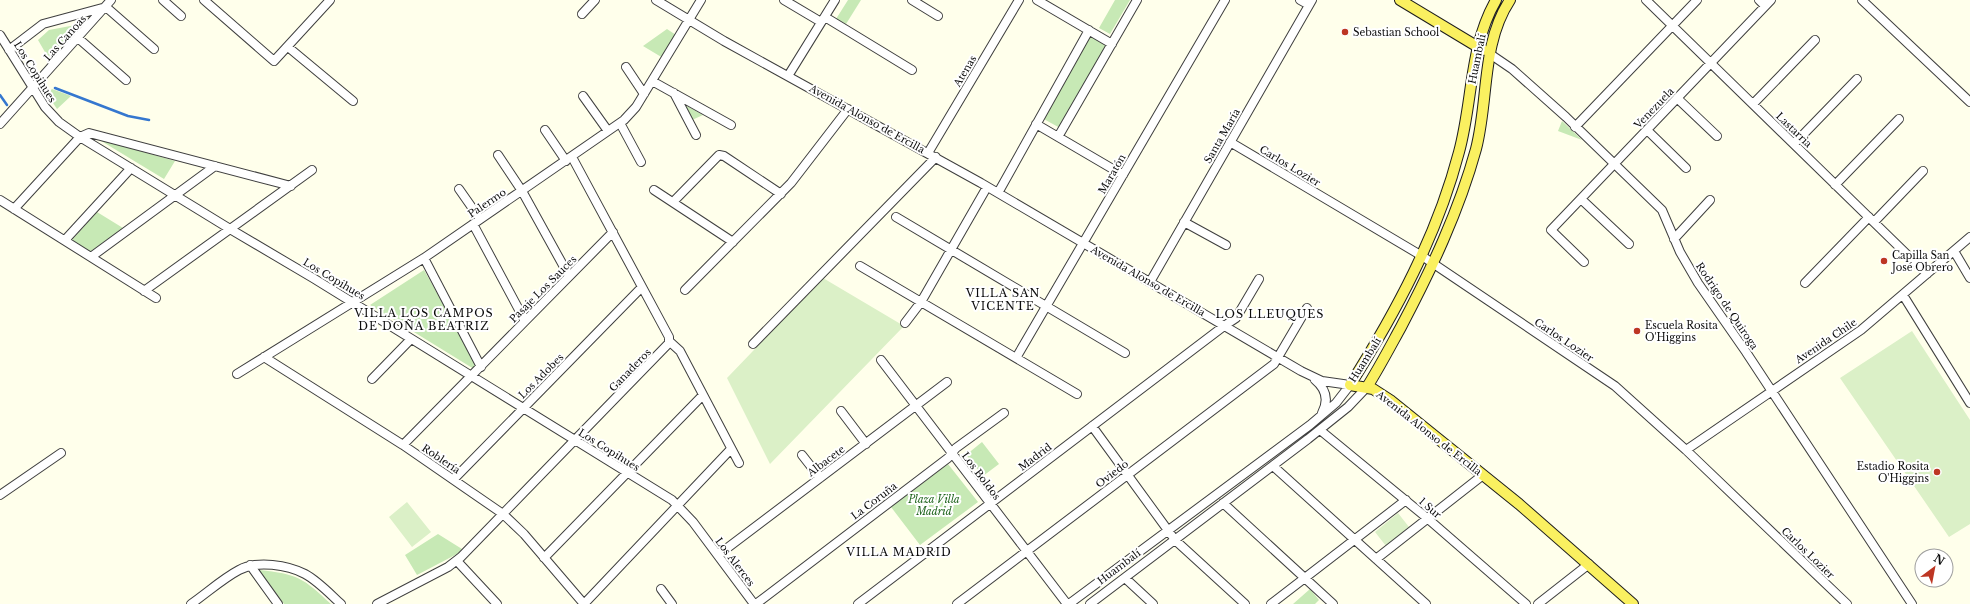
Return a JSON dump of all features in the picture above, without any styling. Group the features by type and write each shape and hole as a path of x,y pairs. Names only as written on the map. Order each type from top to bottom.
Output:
{"main road":[{"path":"1400,0 1490,54"},
{"name":"Huambalí","path":"1350,385 1378,340 1422,256 1444,200 1462,141 1477,47 1488,16 1496,0"},
{"name":"Huambalí","path":"1367,387 1380,367 1433,264 1464,188 1476,148 1490,54 1497,24 1510,0"},
{"name":"Avenida Alonso de Ercilla","path":"1350,385 1367,387 1386,396 1483,475 1633,604"}],"street":[{"path":"163,0 181,16"},
{"path":"204,0 274,61 330,0"},
{"path":"582,14 595,0"},
{"name":"Avenida Alonso de Ercilla","path":"656,0 688,21 932,155 1309,376 1322,381 1350,385"},
{"name":"Palermo","path":"237,374 424,258 620,123 633,111 701,0"},
{"path":"784,0 823,19 912,70"},
{"path":"788,76 835,0"},
{"path":"912,0 938,16"},
{"name":"Atenas","path":"753,344 932,155 1019,0"},
{"path":"1037,0 1112,44"},
{"path":"1058,137 1137,0"},
{"name":"Maratón","path":"1016,358 1224,0"},
{"path":"1300,0 1311,2"},
{"name":"Lastarria","path":"1646,0 1927,274"},
{"path":"1575,127 1697,0"},
{"path":"1862,0 1970,102"},
{"path":"10,50 43,24 107,2 154,49"},
{"name":"Las Canoas","path":"0,124 78,38 107,2"},
{"name":"Santa María","path":"1150,282 1311,2"},
{"name":"Venezuela","path":"1584,262 1552,230 1711,63 1765,2"},
{"path":"998,194 1089,30"},
{"name":"Los Copihues","path":"0,35 50,114 80,137 230,230 352,302 678,505 700,532"},
{"path":"78,38 126,80"},
{"path":"1753,104 1815,40"},
{"path":"288,47 354,101"},
{"name":"Rodrigo de Quiroga","path":"1490,54 1512,69 1615,164 1662,210 1674,239 1698,283 1912,604"},
{"path":"626,67 644,94"},
{"path":"1794,144 1857,80"},
{"path":"652,81 731,125"},
{"path":"674,94 696,135"},
{"path":"583,96 608,131"},
{"path":"1677,98 1718,136"},
{"path":"686,290 781,194 803,169 848,109"},
{"path":"1835,185 1899,119"},
{"path":"620,123 641,162"},
{"path":"1036,124 1123,175"},
{"path":"545,130 569,159 613,232 670,341 680,351 739,463"},
{"path":"1647,130 1686,168"},
{"path":"14,209 80,137 85,134 96,134 290,186"},
{"name":"Carlos Lozier","path":"1230,142 1422,256 1615,386 1686,450 1847,604"},
{"path":"498,155 522,191 569,276"},
{"path":"673,202 719,155 724,156 781,194"},
{"path":"91,257 215,166"},
{"path":"65,240 131,168"},
{"path":"144,291 312,170"},
{"path":"1805,283 1923,171"},
{"path":"905,323 922,302 987,187"},
{"path":"459,189 480,219"},
{"path":"654,190 733,242"},
{"path":"1581,199 1629,244"},
{"path":"0,200 156,298"},
{"path":"1674,239 1710,200"},
{"path":"896,217 1125,353"},
{"path":"1184,222 1226,245"},
{"path":"472,224 525,321"},
{"name":"Pasaje Los Sauces","path":"403,445 613,232"},
{"name":"Avenida Chile","path":"1686,450 1849,339 1970,237"},
{"path":"1954,251 1970,278"},
{"path":"424,258 481,367"},
{"path":"860,266 1077,394"},
{"name":"Madrid","path":"858,604 1236,318 1259,279"},
{"name":"Los Adobes","path":"454,479 642,287"},
{"path":"1903,295 1970,403"},
{"name":"Oviedo","path":"957,604 1268,368 1278,358 1307,308"},
{"path":"372,379 411,339"},
{"name":"Ganaderos","path":"377,604 457,561 575,441 670,341"},
{"name":"Roblería","path":"264,357 403,445 503,514 524,534 584,604"},
{"name":"Los Boldos","path":"881,360 1026,552 1068,604"},
{"path":"1309,376 1321,385 1326,394 1326,404 1318,419"},
{"name":"Albacete","path":"718,555 947,382"},
{"name":"Huambalí","path":"1068,604 1318,419 1336,402 1350,385"},
{"name":"Huambalí","path":"1090,604 1320,430 1348,407 1367,387"},
{"path":"544,558 703,395"},
{"path":"841,411 866,444"},
{"name":"La Coruña","path":"755,604 1004,413"},
{"path":"1092,426 1175,540 1245,604"},
{"name":"1 Sur","path":"1320,430 1406,500 1526,604"},
{"path":"584,604 731,448"},
{"path":"0,494 61,453"},
{"path":"802,456 820,478"},
{"path":"1273,466 1376,559 1422,603"},
{"path":"1376,559 1483,475"},
{"path":"1272,604 1406,500"},
{"path":"1224,503 1333,604"},
{"name":"Los Alerces","path":"700,532 755,604"},
{"path":"457,561 497,604"},
{"path":"1538,604 1588,564"},
{"path":"250,565 278,604"},
{"path":"192,604 201,601 226,577 250,565 276,566 305,574 341,604"},
{"path":"1125,578 1153,604"},
{"path":"661,589 672,604"}],"green space":[{"path":"848,0 861,0 846,24 836,19"},
{"path":"1115,0 1130,0 1110,34 1099,28"},
{"path":"81,24 49,59 38,40 49,30"},
{"path":"667,29 676,35 663,58 643,46"},
{"path":"1090,36 1107,46 1060,128 1042,118"},
{"path":"52,89 71,96 57,109 47,94"},
{"path":"685,105 703,115 692,120"},
{"path":"1562,121 1582,140 1558,131"},
{"path":"98,139 175,161 164,179"},
{"path":"97,212 123,228 90,252 72,240"},
{"path":"424,270 477,364 474,369 370,305"},
{"path":"823,278 904,326 770,464 727,378"},
{"name":"Estadio Rosita O'Higgins","path":"1912,331 1970,420 1970,524 1949,537 1840,378"},
{"path":"982,442 999,464 983,476 966,455"},
{"name":"Plaza Villa Madrid","path":"948,464 978,502 920,545 891,507"},
{"path":"407,502 431,532 412,547 389,517"},
{"path":"1398,513 1409,527 1386,546 1375,532"},
{"path":"438,534 462,549 457,554 417,575 405,555"},
{"path":"259,570 283,573 299,579 313,588 331,604 284,604"},
{"path":"1310,589 1319,600 1315,604 1293,604"}],"waterway":[{"path":"55,88 128,116 149,120"},
{"path":"0,95 7,105"}],"place":[{"name":"Sebastian School","path":"1345,32"},
{"name":"Capilla San José Obrero","path":"1884,261"},
{"name":"Escuela Rosita O'Higgins","path":"1637,331"},
{"name":"Estadio Rosita O'Higgins","path":"1937,472"}],"district":[{"name":"VILLA SAN VICENTE","path":"1003,299"},
{"name":"LOS LLEUQUES","path":"1270,314"},
{"name":"VILLA LOS CAMPOS DE DOÑA BEATRIZ","path":"424,319"},
{"name":"VILLA MADRID","path":"899,552"}]}
